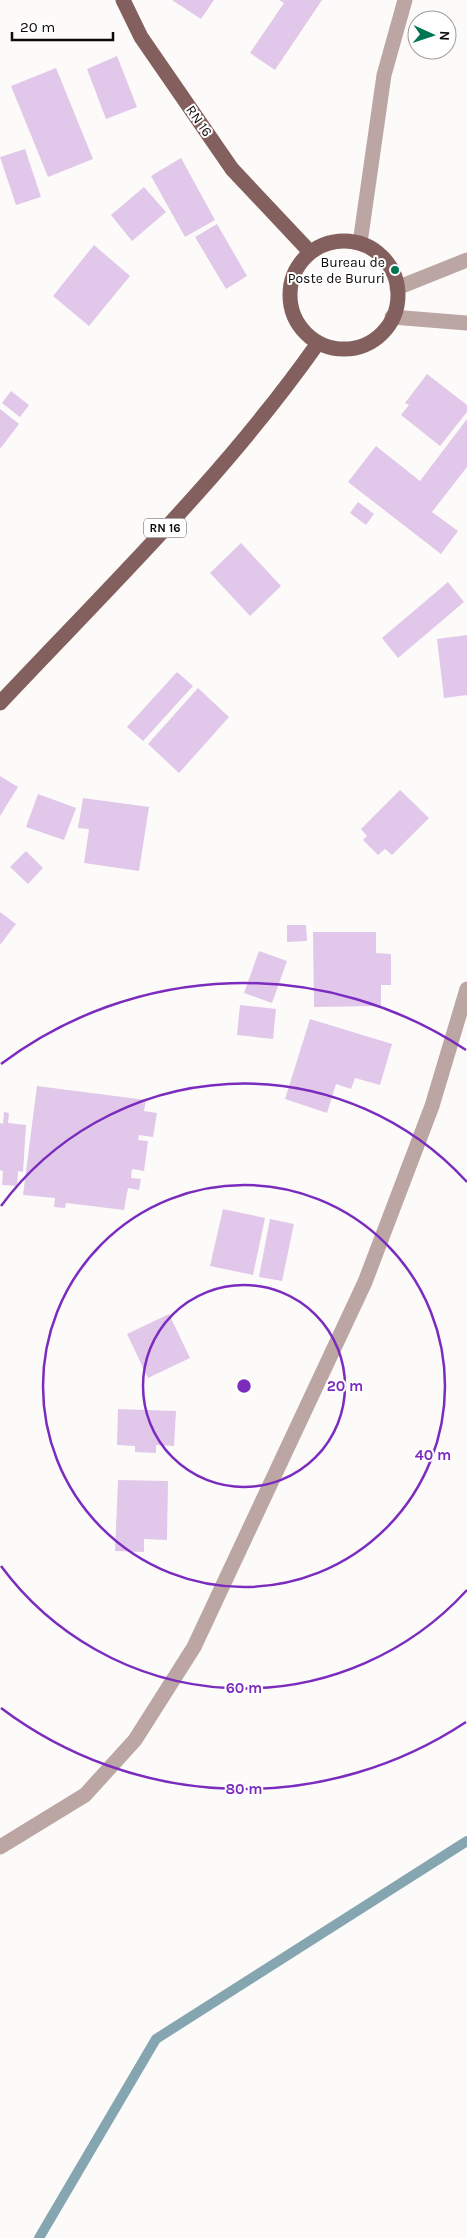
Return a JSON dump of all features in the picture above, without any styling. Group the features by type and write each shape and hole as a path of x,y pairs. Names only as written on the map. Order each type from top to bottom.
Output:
{"main road":[{"name":"RN 16","path":"123,0 141,37 232,169 310,252"},
{"path":"343,240 360,243 374,250 385,260 393,273 397,288 397,303 392,318 383,332 369,343 352,348 334,348 318,343 304,332 294,317 290,299 291,282 298,266 310,252 326,244 343,240"},
{"name":"RN 16","path":"0,703 216,473 274,402 318,343"}],"street":[{"path":"360,243 384,75 405,0"},
{"path":"397,288 467,260"},
{"path":"392,318 467,323"},
{"path":"0,1847 85,1796 135,1740 194,1647 365,1282 432,1106 467,989"}],"building":[{"path":"172,0 214,0 201,19"},
{"path":"279,0 322,0 275,70 250,53 284,3"},
{"path":"117,56 137,107 106,119 87,69"},
{"path":"56,68 93,159 48,177 11,86"},
{"path":"25,149 41,197 16,205 0,157"},
{"path":"181,158 215,220 185,237 151,176"},
{"path":"144,187 166,212 132,241 111,215"},
{"path":"217,224 247,276 226,289 195,237"},
{"path":"94,245 130,276 89,326 53,296"},
{"path":"427,374 467,405 467,412 440,446 401,415 409,405 405,403"},
{"path":"11,391 29,405 20,417 2,403"},
{"path":"0,409 19,424 0,449"},
{"path":"467,419 467,467 432,512 458,531 441,554 348,482 376,446 420,481"},
{"path":"358,502 374,514 366,525 350,513"},
{"path":"241,543 281,586 250,616 210,573"},
{"path":"448,582 464,602 398,658 382,638"},
{"path":"467,635 467,695 444,698 437,639"},
{"path":"177,672 193,686 143,741 127,727"},
{"path":"198,688 229,717 179,773 148,744"},
{"path":"0,776 18,787 0,816"},
{"path":"400,790 429,818 392,855 385,849 378,855 363,840 367,836 361,829"},
{"path":"38,794 76,808 64,840 26,827"},
{"path":"83,798 149,807 139,871 84,863 89,829 78,828"},
{"path":"26,851 43,868 28,884 10,867"},
{"path":"0,912 16,924 0,945"},
{"path":"287,925 306,925 307,941 287,942"},
{"path":"313,932 376,932 376,953 391,954 391,985 381,985 381,1006 314,1007"},
{"path":"259,951 287,961 272,1003 244,993"},
{"path":"240,1005 276,1009 273,1039 237,1035"},
{"path":"310,1019 392,1044 380,1085 355,1078 351,1089 336,1084 327,1113 285,1099"},
{"path":"37,1086 146,1100 144,1111 157,1113 153,1137 139,1135 138,1140 148,1141 144,1171 132,1169 131,1178 141,1179 139,1190 128,1188 124,1210 66,1203 65,1208 54,1207 55,1198 23,1195"},
{"path":"4,1112 9,1113 8,1123 26,1125 23,1172 18,1171 17,1186 2,1185 3,1171 0,1170 0,1123 3,1124"},
{"path":"223,1209 265,1218 253,1275 210,1266"},
{"path":"270,1219 294,1224 282,1281 259,1277"},
{"path":"169,1314 190,1358 148,1378 127,1334"},
{"path":"118,1409 176,1411 174,1446 156,1445 156,1453 135,1452 135,1446 117,1445"},
{"path":"118,1480 168,1481 167,1540 144,1539 144,1552 115,1551"}],"waterway":[{"path":"39,2238 156,2039 467,1841"}],"place":[{"name":"Bureau de Poste de Bururi","path":"395,270"}]}
